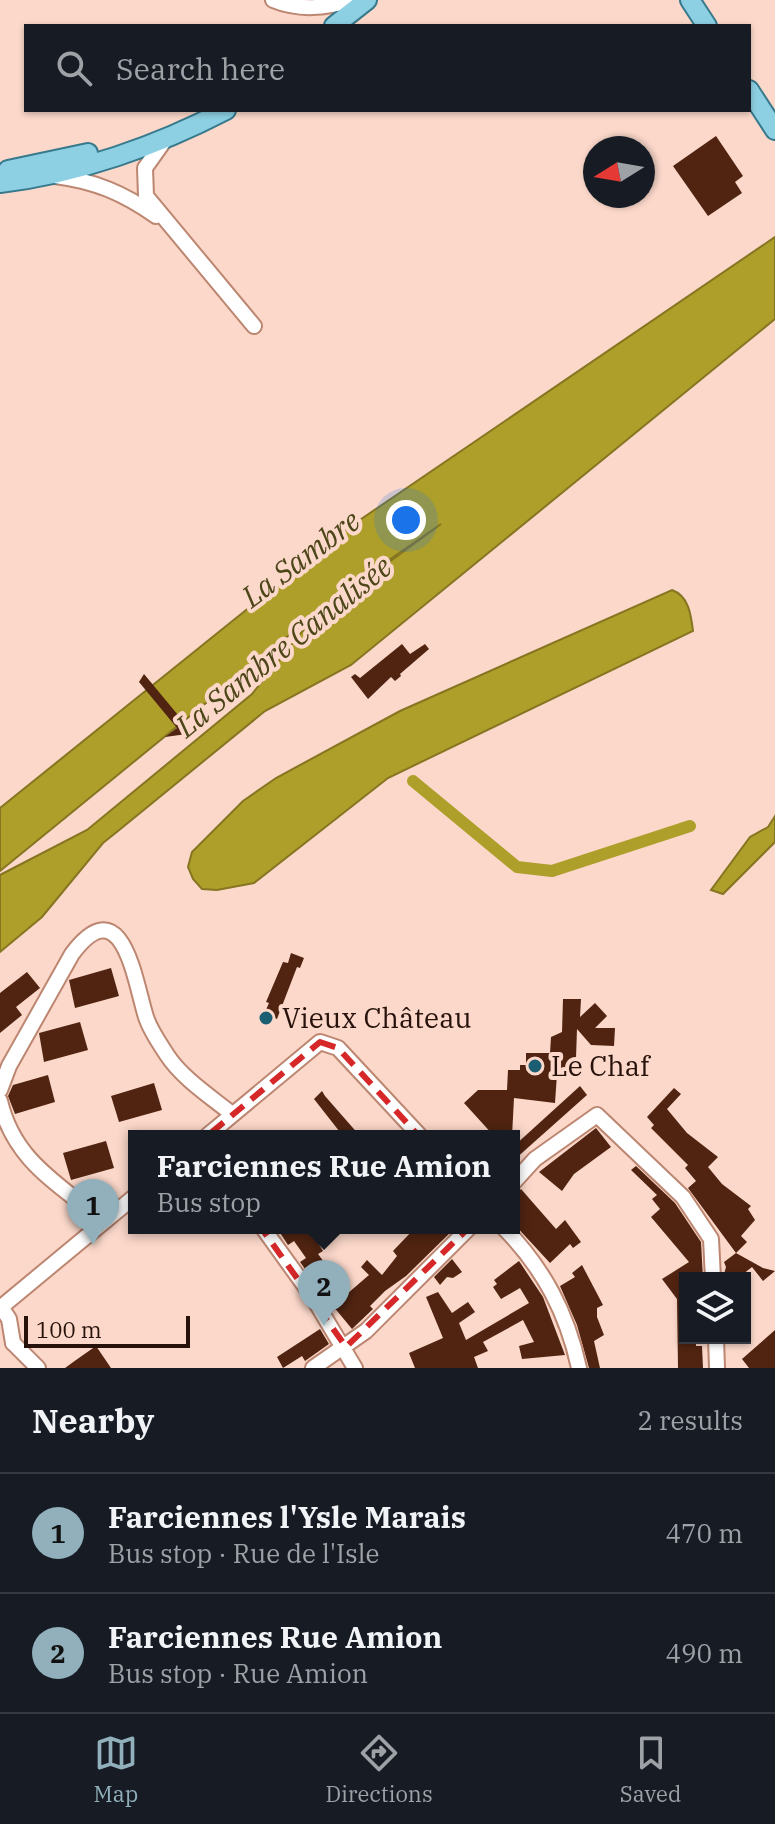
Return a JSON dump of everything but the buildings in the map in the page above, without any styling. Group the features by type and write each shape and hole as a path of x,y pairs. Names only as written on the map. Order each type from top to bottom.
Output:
{"main road":[{"path":"337,24 367,0"},
{"path":"353,24 383,0"},
{"path":"690,0 706,24"},
{"path":"751,93 775,130"},
{"path":"0,171 110,147 198,112"},
{"path":"0,183 54,176 167,137 222,112"}],"street":[{"path":"273,0 290,6 321,8 352,0"},
{"path":"167,137 148,162 144,183 146,196 254,326"},
{"path":"54,176 90,181 121,192 168,225"},
{"path":"0,1090 9,1066 72,954 84,938 96,931 111,933 122,941 132,962 147,1021 169,1059 232,1114"},
{"path":"214,1130 320,1042 338,1048 414,1130"},
{"path":"0,1101 14,1142 27,1157 103,1221"},
{"path":"520,1175 535,1159 597,1115 683,1197 711,1239 713,1272"},
{"path":"38,1368 6,1344 9,1319 0,1307 128,1202"},
{"path":"267,1234 346,1347 355,1368"},
{"path":"313,1368 346,1347 463,1234"},
{"path":"509,1234 565,1313 579,1368"},
{"path":"716,1344 717,1368"}],"highlighted area":[{"path":"320,1042 338,1048 487,1210 346,1347 200,1142"}],"shaded area":[{"path":"775,237 775,319 351,665 265,711 103,843 42,917 0,952 0,875 87,830 252,694 313,618 441,524 337,596 0,871 0,808 348,528"},
{"path":"672,590 686,601 693,631 388,778 254,883 217,890 202,889 193,879 188,867 192,852 243,801 276,778 400,711"},
{"path":"775,816 775,842 723,894 711,890 750,837 768,827"}],"waterway":[{"path":"413,781 517,867 552,871 690,826"}],"place":[{"name":"Vieux Château","path":"266,1018"},
{"name":"Le Chaf","path":"535,1066"},
{"name":"Farciennes l'Ysle Marais","path":"93,1245"},
{"name":"Farciennes Rue Amion","path":"324,1326"}],"water label":[{"name":"La Sambre","path":"301,559"},
{"name":"La Sambre Canalisée","path":"284,647"}]}
